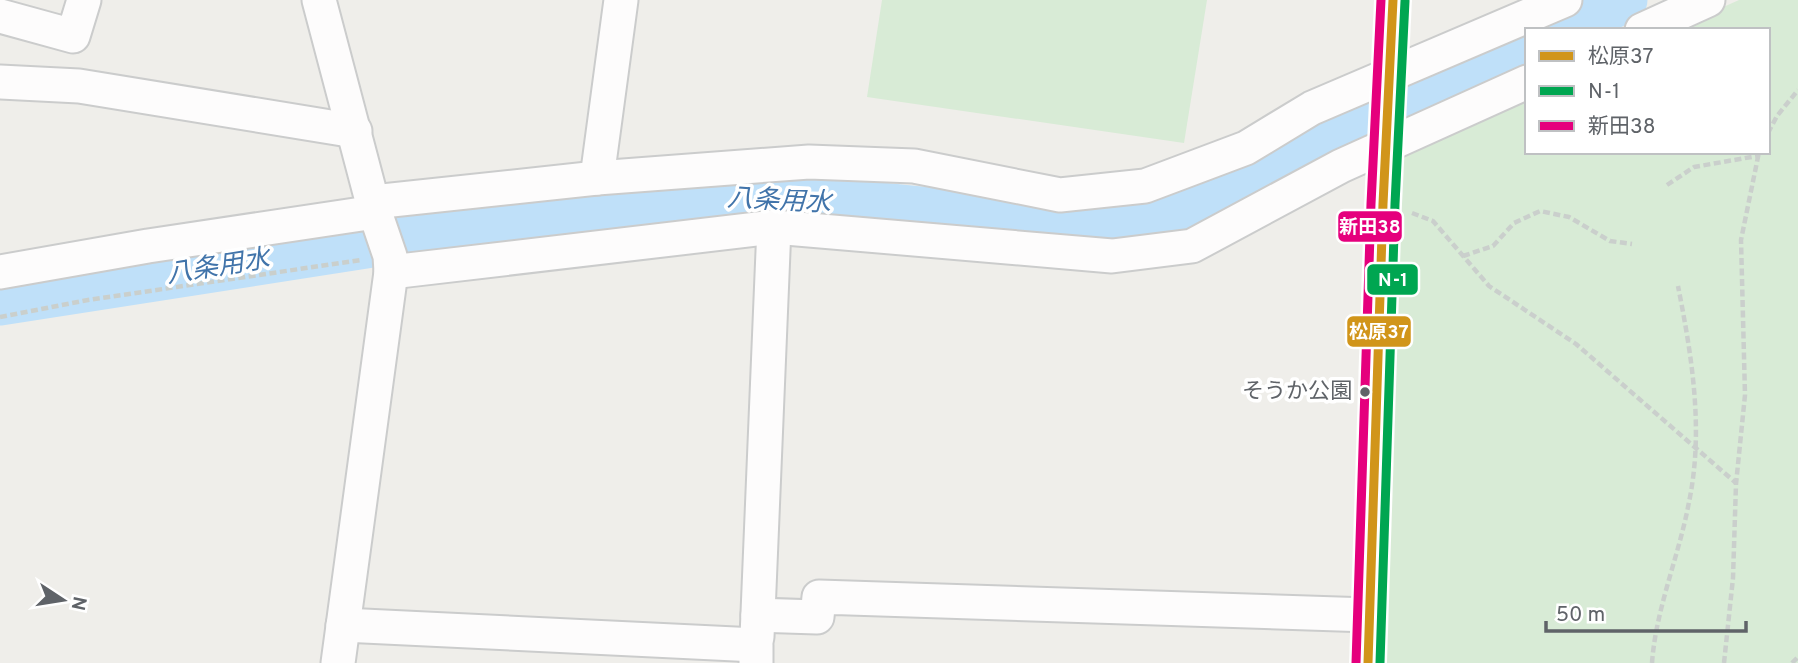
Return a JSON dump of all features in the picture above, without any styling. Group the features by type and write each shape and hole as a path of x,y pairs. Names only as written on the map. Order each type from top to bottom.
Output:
{"street":[{"path":"0,16 74,36 84,0"},
{"path":"319,0 390,264 338,663"},
{"path":"597,178 621,0"},
{"path":"1368,663 1383,204 1393,0"},
{"path":"0,272 374,207 597,178 810,162 914,166 1060,195 1145,186 1246,148 1312,108 1390,78 1565,0"},
{"path":"1646,28 1707,0"},
{"path":"0,82 79,86 355,131"},
{"path":"390,264 774,227 1112,256 1192,246 1386,140 1525,83"},
{"path":"757,641 774,227"},
{"path":"343,625 757,641 817,617 818,597 1369,615"}],"path":[{"path":"1770,129 1798,90"},
{"path":"1667,184 1694,167 1758,154 1741,240 1745,396 1737,484 1733,578 1724,663"},
{"path":"1383,204 1433,221 1489,286 1576,344 1737,484"},
{"path":"1463,256 1493,246 1514,223 1540,211 1569,217 1611,241 1632,244"},
{"path":"0,317 88,300 390,264"},
{"path":"1651,663 1658,621 1690,501 1695,446 1694,379 1689,334 1678,286"},
{"path":"1792,663 1798,657"}],"green space":[{"path":"882,0 1207,0 1184,143 867,97"},
{"name":"そうか公園","path":"1739,0 1798,0 1798,663 1377,663 1396,152 1525,95 1525,154 1770,154 1770,28 1676,28"}],"waterway":[{"name":"八条用水","path":"1563,28 1624,0"},
{"name":"八条用水","path":"0,302 417,237 738,196 821,200 1089,227 1137,219 1182,206 1243,175 1525,46"}],"transit line":[{"name":"新田38","path":"1356,663 1371,204 1381,0"},
{"name":"松原37","path":"1368,663 1383,204 1393,0"},
{"name":"N-1","path":"1380,663 1395,204 1405,1"}],"place":[{"name":"そうか公園","path":"1365,392"}]}
